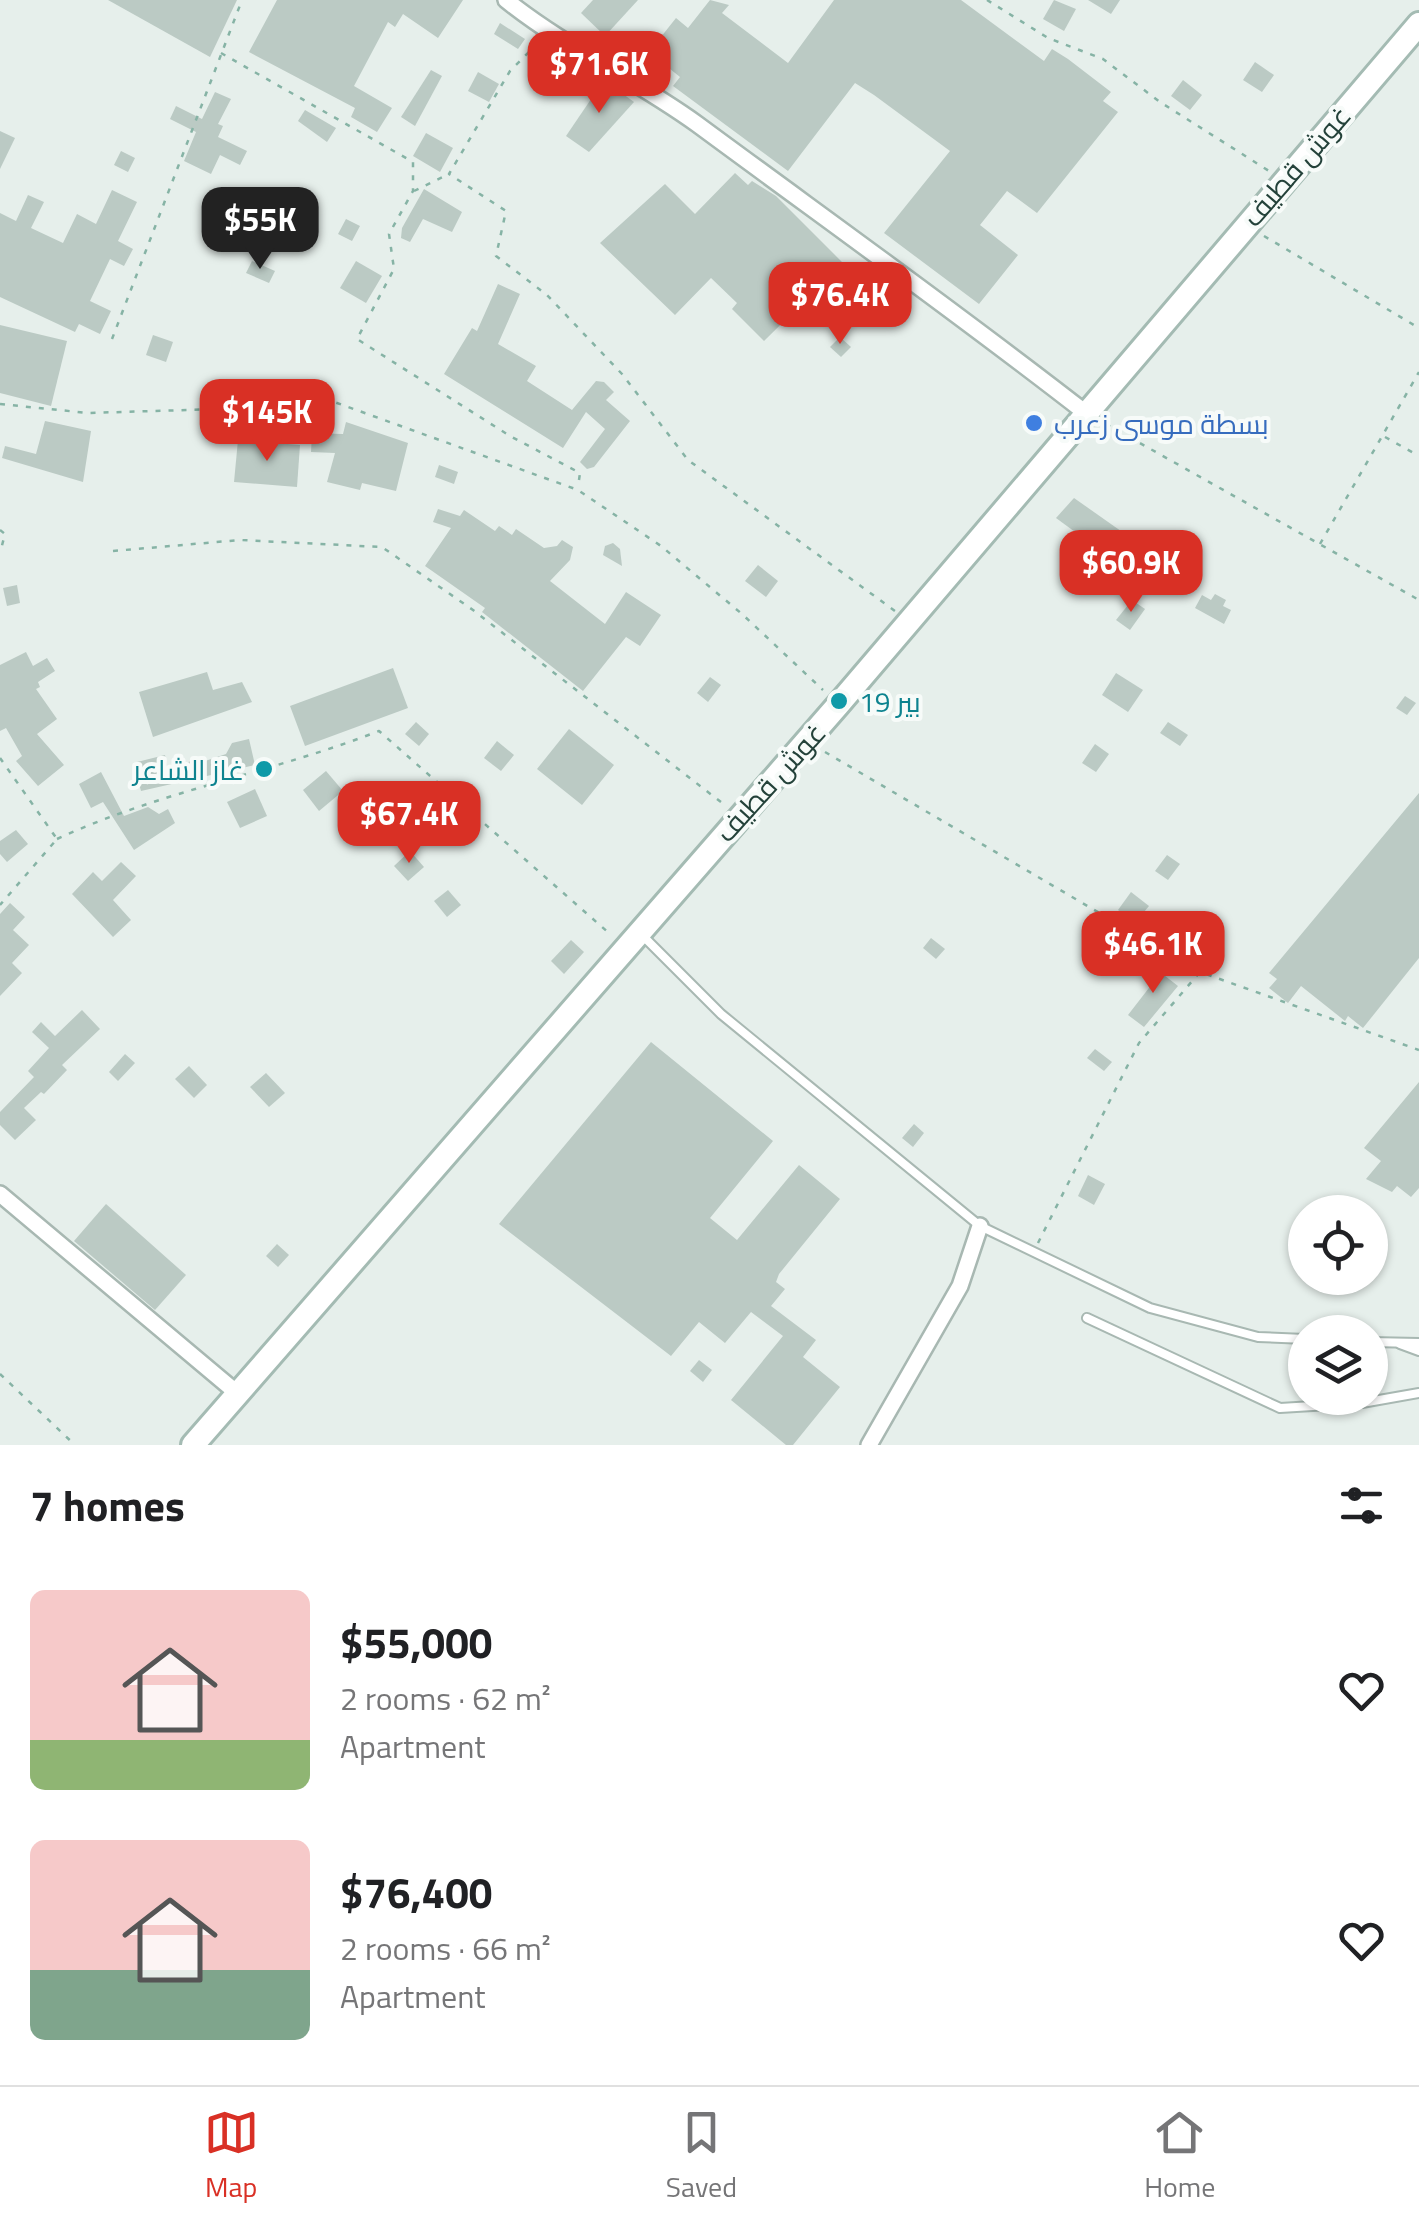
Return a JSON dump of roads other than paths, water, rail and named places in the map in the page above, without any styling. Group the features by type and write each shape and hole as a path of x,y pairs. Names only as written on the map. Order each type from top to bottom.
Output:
{"main road":[{"name":"غوش قطيف","path":"193,1445 838,704 1419,24"}],"street":[{"path":"506,0 548,34 696,124 979,329 1087,414"},
{"path":"0,1194 237,1393"},
{"path":"870,1445 960,1286 980,1226"}],"lane":[{"path":"631,939 980,1226 1150,1308 1258,1338 1288,1339"},
{"path":"1087,1318 1280,1408 1362,1403 1419,1393"},
{"path":"1388,1343 1419,1343"},
{"path":"1396,1343 1419,1352"}],"place":[{"name":"بسطة موسى زعرب","path":"1034,423"},
{"name":"بير 19","path":"839,701"},
{"name":"غاز الشاعر","path":"264,769"}]}
